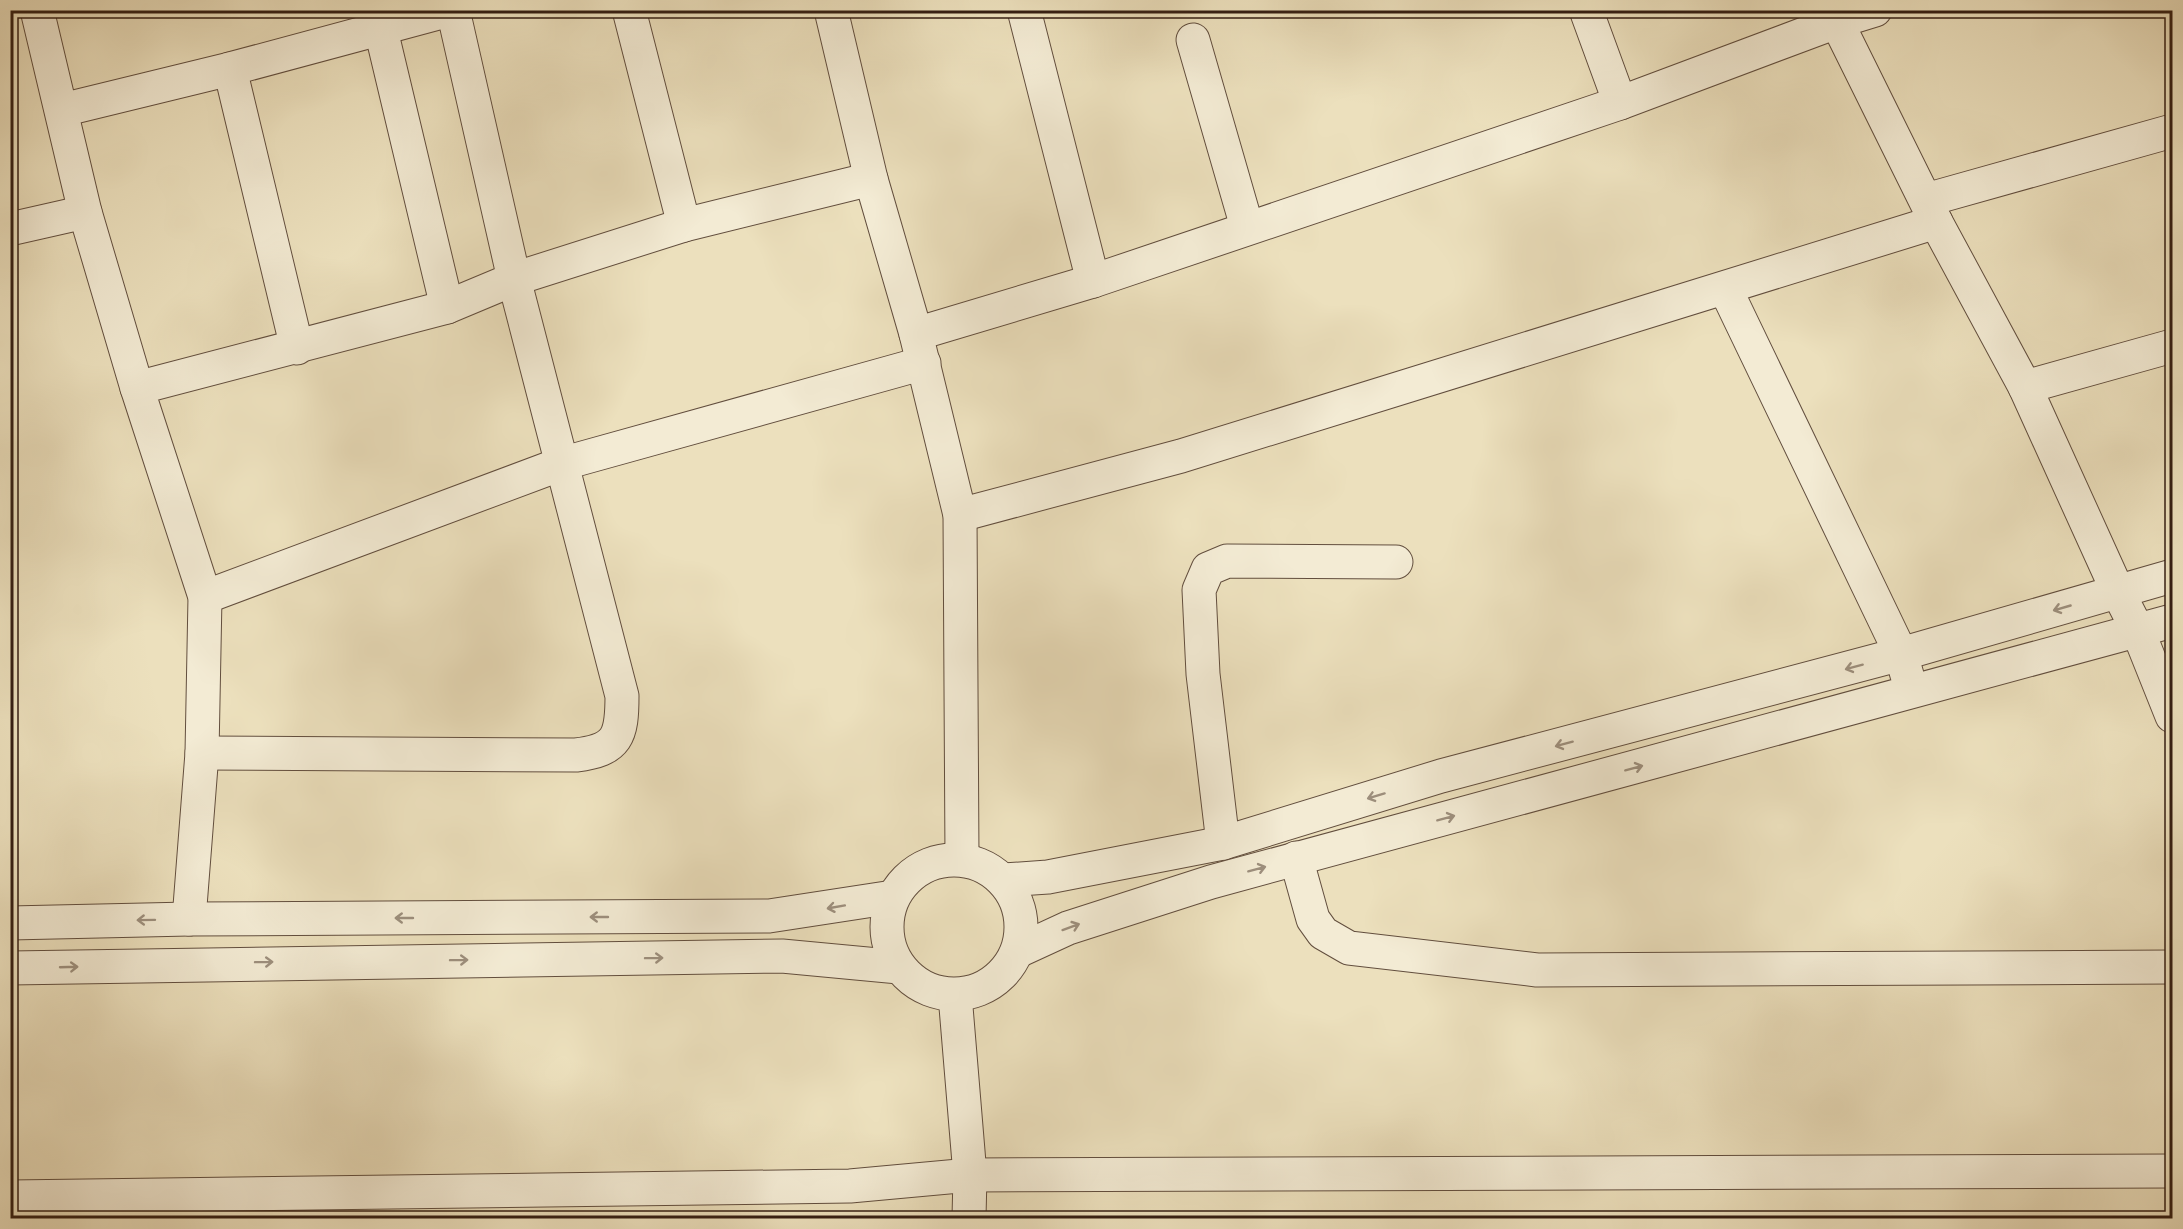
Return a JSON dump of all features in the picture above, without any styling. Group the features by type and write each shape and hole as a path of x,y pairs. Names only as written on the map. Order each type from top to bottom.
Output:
{"street":[{"path":"37,10 85,212 137,388 205,597 201,753 189,919"},
{"path":"62,110 230,69 451,10 514,279 622,696 622,723 615,741 599,752 576,755 201,753"},
{"path":"629,10 684,225"},
{"path":"831,10 871,179 920,349 960,514 962,859"},
{"path":"1024,10 1093,281"},
{"path":"1586,10 1620,103"},
{"path":"205,597 561,464 920,349 1093,281 1247,227 1620,103 1834,16 1875,10"},
{"path":"1834,16 1931,211 2025,387 2138,631 2172,716"},
{"path":"381,30 447,307"},
{"path":"1193,40 1247,227"},
{"path":"230,69 297,348"},
{"path":"960,514 1181,456 1725,288 1931,211 2172,131"},
{"path":"137,388 447,307 514,279 684,225 871,179"},
{"path":"10,229 85,212"},
{"path":"1725,288 1901,654 1912,693"},
{"path":"2025,387 2172,346"},
{"path":"1223,843 1203,674 1199,590 1208,569 1227,561 1396,562"},
{"path":"1004,880 1048,877 1223,843 1441,776 1901,654 2172,576"},
{"path":"1018,951 1068,928 1210,882 2172,621"},
{"path":"1296,858 1313,919 1323,933 1349,948 1537,970 2172,967"},
{"path":"962,859 978,862 1004,880 1018,902 1022,926 1018,951 1008,969 993,982 975,992 955,995 934,992 915,982 899,967 889,945 886,921 893,897 905,880 921,867 941,860 962,859"},
{"path":"10,924 189,919 770,916 893,897"},
{"path":"10,968 782,956 899,967"},
{"path":"955,995 970,1175 969,1218"},
{"path":"10,1197 850,1186 970,1175 2172,1171"}]}
